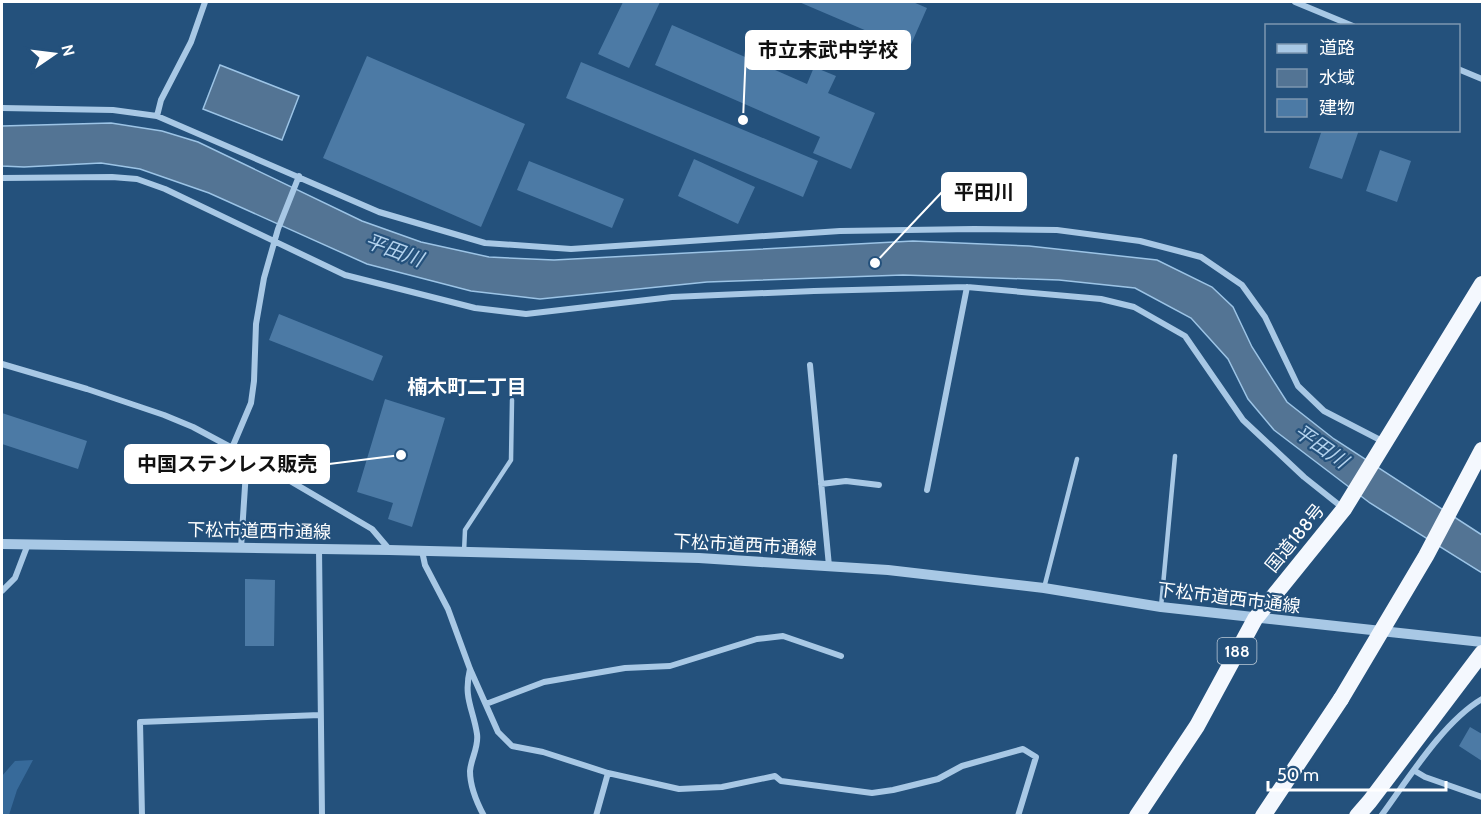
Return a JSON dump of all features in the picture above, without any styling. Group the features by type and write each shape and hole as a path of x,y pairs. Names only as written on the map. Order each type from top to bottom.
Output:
{"highway":[{"name":"国道188号","path":"1137,816 1197,726 1255,619 1347,503 1482,284"},
{"path":"1263,816 1341,699 1426,556 1482,450"},
{"path":"1357,816 1482,653"}],"street":[{"path":"157,116 161,100 191,42 205,2"},
{"path":"1295,2 1348,24"},
{"path":"1460,70 1482,79"},
{"path":"2,108 113,110 157,116 379,212 485,243 571,249 840,231 1057,230 1140,241 1201,257 1242,285 1265,317 1298,386 1324,411 1381,448"},
{"path":"232,448 251,403 256,324 264,278 274,239 299,176"},
{"path":"2,178 112,177 137,179 165,189 274,239 345,275 475,308 526,314 672,297 967,287 1101,299 1134,307 1185,336 1243,420 1304,477 1347,503"},
{"path":"927,490 967,287"},
{"path":"2,364 87,389 193,427 251,458 372,530 389,550"},
{"path":"810,365 829,566"},
{"path":"241,548 246,471 251,458"},
{"path":"821,484 846,481 879,485"},
{"name":"下松市道西市通線","path":"2,544 319,548 699,558 829,566 888,570 1044,588 1255,619 1482,642"},
{"path":"2,591 15,578 27,544"},
{"path":"319,548 322,816"},
{"path":"422,551 425,565 448,609 470,669 498,732 512,746 543,752 608,773 679,789 722,788 775,776 781,782 872,793 938,779 962,766 1023,749 1036,757 1018,816"},
{"path":"486,704 544,682 625,668 670,666 757,639 783,636 841,656"},
{"path":"470,669 466,683 467,696 477,734 477,744 470,771 473,789 484,816"},
{"path":"1381,816 1443,733 1470,706 1482,699"},
{"path":"142,816 140,722 320,715"},
{"path":"1415,771 1425,777 1482,797"},
{"path":"596,816 608,773"}],"lane":[{"path":"464,552 465,530 511,460 512,400"},
{"path":"1161,607 1175,456"},
{"path":"1044,588 1077,459"}],"shaded area":[{"path":"33,760 17,790 9,815 2,815 2,776 15,761"}],"water":[{"path":"220,65 299,96 282,140 203,109"},
{"path":"111,123 162,131 198,142 362,221 421,242 489,257 554,260 913,241 1029,246 1157,260 1212,287 1233,307 1252,347 1287,402 1334,439 1482,535 1482,573 1370,503 1274,430 1248,399 1228,359 1191,318 1135,288 1059,280 903,275 707,282 540,299 471,291 367,264 209,193 140,169 101,163 2,166 2,126"}],"building":[{"path":"623,2 660,2 629,68 598,54"},
{"path":"799,2 913,2 927,8 909,49"},
{"path":"672,25 807,84 814,67 836,76 828,93 875,113 851,169 813,153 820,137 655,65"},
{"path":"367,56 525,124 481,227 323,158"},
{"path":"581,62 818,161 803,197 566,98"},
{"path":"1321,132 1358,132 1342,179 1309,168"},
{"path":"1380,150 1411,161 1397,202 1366,191"},
{"path":"694,159 755,187 738,224 678,196"},
{"path":"529,161 624,199 612,228 517,190"},
{"path":"279,314 383,356 373,381 269,340"},
{"path":"385,399 445,418 412,527 388,519 393,503 357,492"},
{"path":"2,413 87,441 78,469 2,444"},
{"path":"245,579 275,580 274,646 245,646"},
{"path":"1470,727 1482,734 1482,761 1459,746"}],"place":[{"name":"市立末武中学校","path":"743,120"},
{"name":"平田川","path":"875,263"},
{"name":"中国ステンレス販売","path":"401,455"}],"district":[{"name":"楠木町二丁目","path":"467,387"}]}
